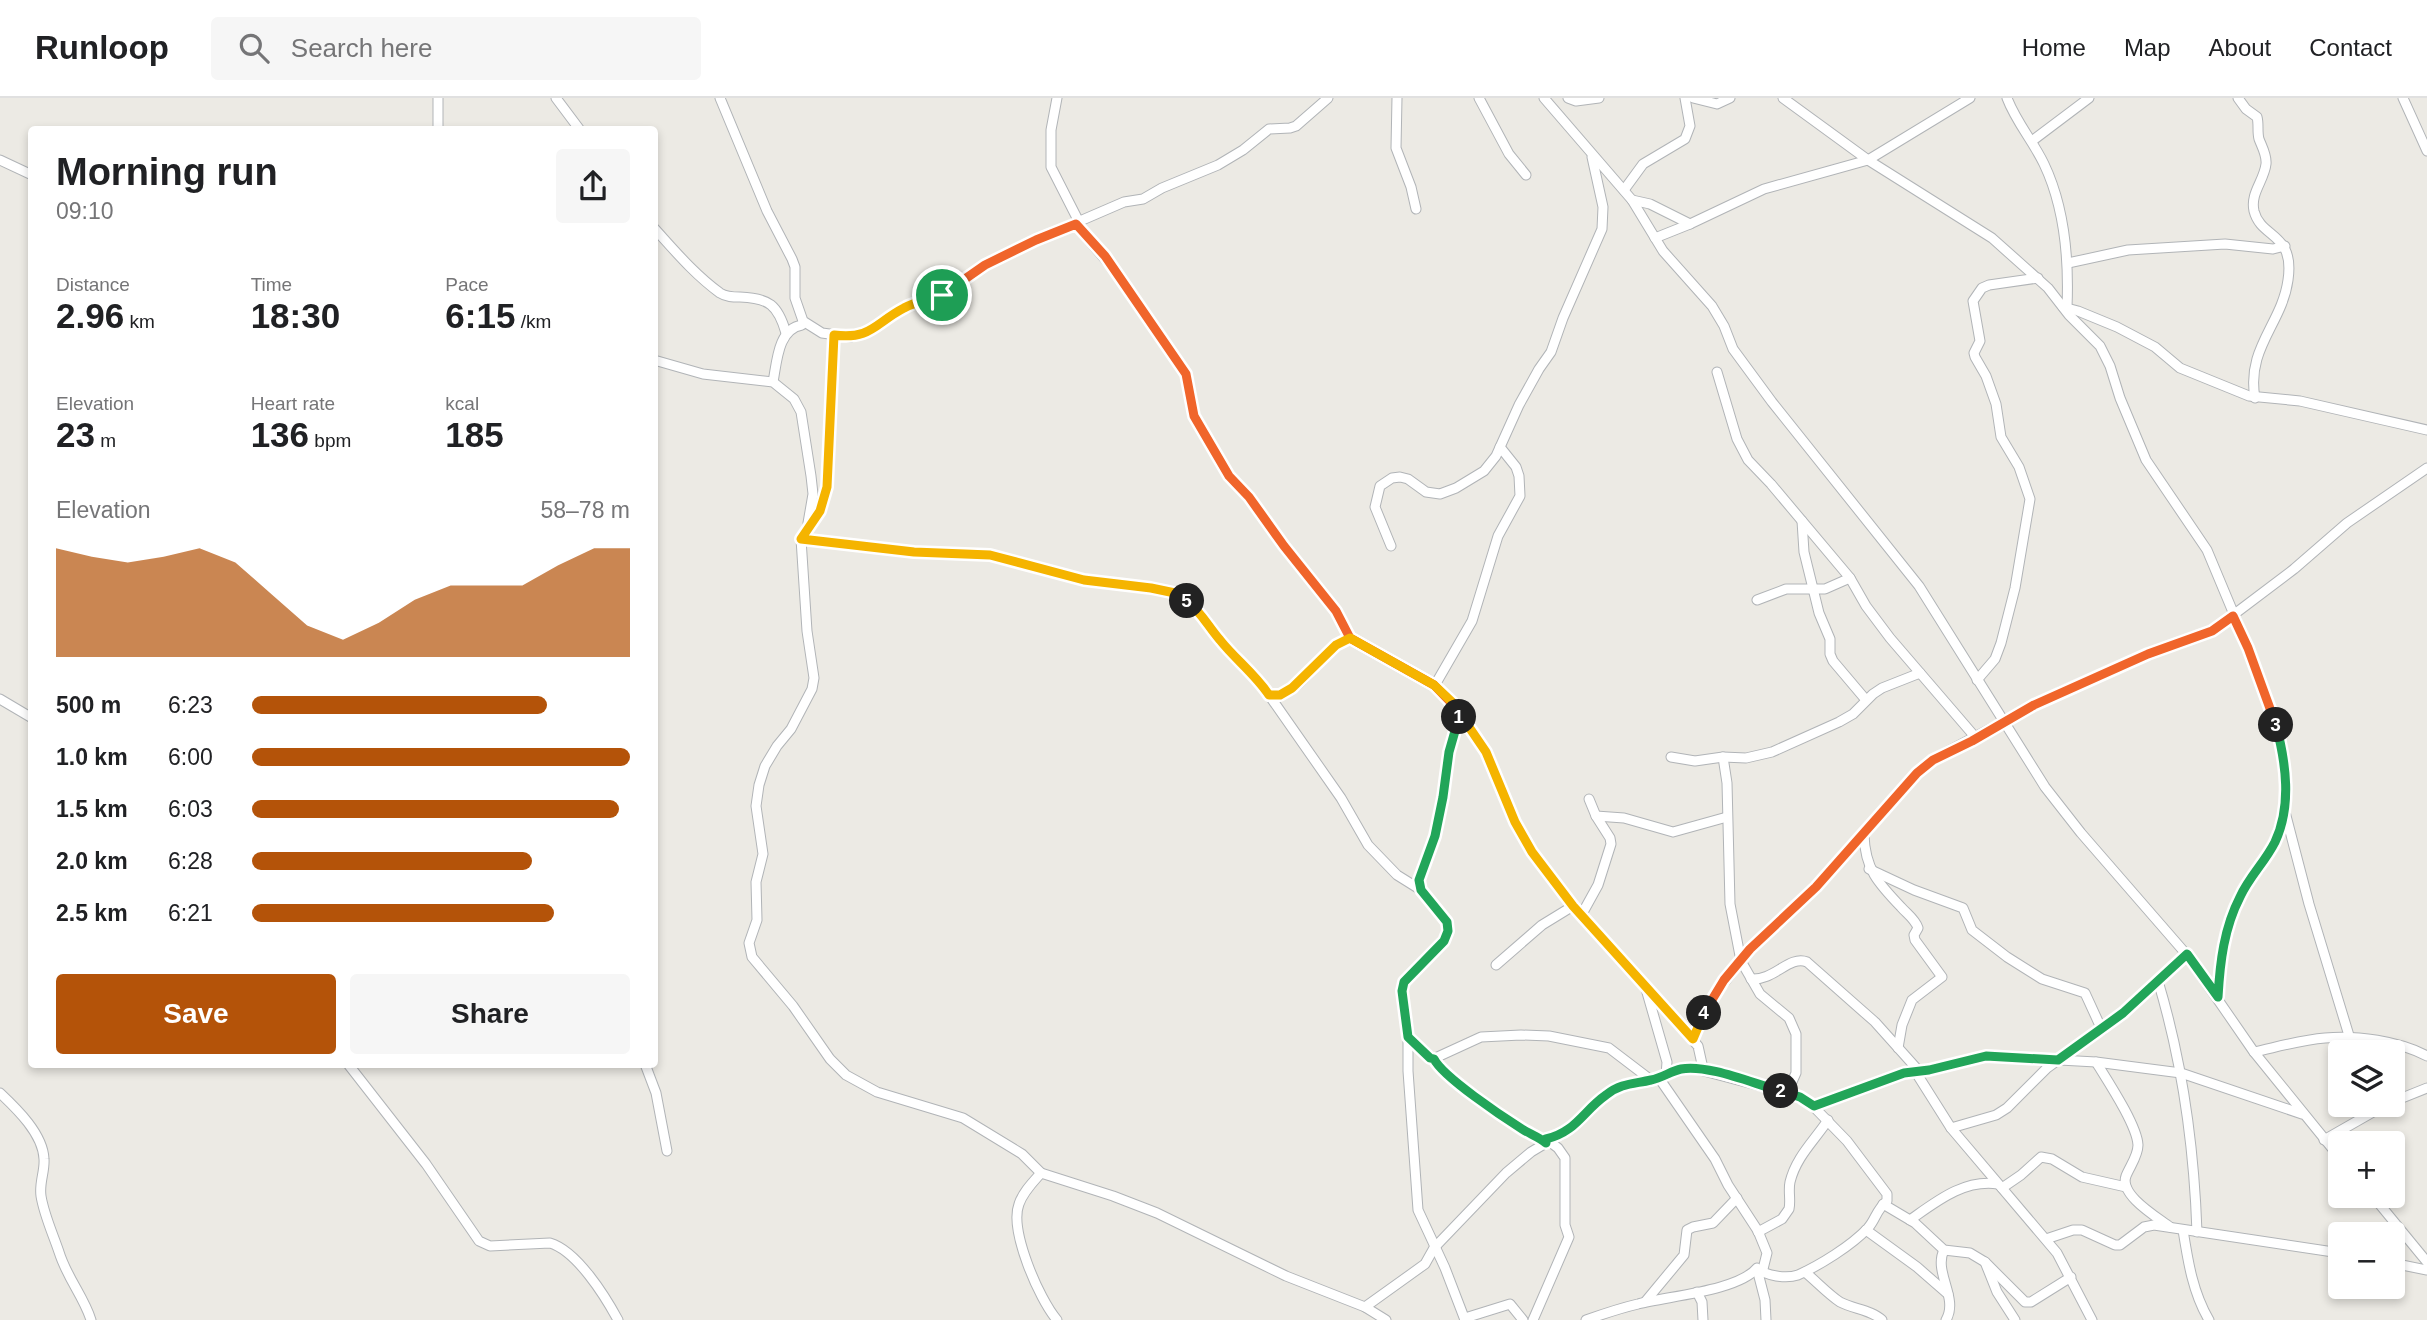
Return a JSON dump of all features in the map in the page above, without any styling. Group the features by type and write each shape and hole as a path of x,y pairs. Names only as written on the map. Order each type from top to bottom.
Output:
{"street":[{"path":"438,98 438,126"},
{"path":"556,98 577,126"},
{"path":"720,98 766,211 795,267 795,298 803,321 822,333 850,337 871,330 902,309 950,291 985,265 1036,240 1124,202 1143,200 1162,188 1218,165 1243,150 1266,130 1296,126 1328,98"},
{"path":"1057,98 1051,130 1051,167 1077,218 1076,224 1111,265 1186,374 1194,416 1229,476 1249,497 1336,611 1350,638 1434,685 1461,713 1486,752 1524,840 1573,906 1693,1039 1698,1046 1702,1064 1696,1069"},
{"path":"1397,98 1396,148 1411,187 1416,209"},
{"path":"1479,98 1509,154 1526,176"},
{"path":"1544,98 1632,200 1670,259 1712,306 1733,349 1772,402 1919,586 2045,787 2081,833 2187,954 2254,1052 2328,1144"},
{"path":"1568,98 1576,101 1598,98"},
{"path":"1624,190 1643,164 1685,139 1690,126 1685,98"},
{"path":"1693,98 1717,104 1730,98"},
{"path":"1783,98 1868,160 1992,238 2048,288 2106,355 2146,460 2207,550 2265,692 2280,740 2286,784 2285,810 2276,840 2238,899 2224,942 2218,997"},
{"path":"1655,238 1764,189 1868,160 1970,98"},
{"path":"2007,98 2013,113 2032,141 2051,182 2068,263 2065,307"},
{"path":"2032,141 2089,98"},
{"path":"2238,98 2246,109 2257,117 2258,136 2267,157 2255,193 2254,209 2257,218 2285,246 2288,257 2288,281 2280,308 2259,349 2254,372 2255,397"},
{"path":"2403,98 2427,151"},
{"path":"1391,546 1375,506 1378,490 1384,482 1404,477 1426,492 1440,494 1484,471 1496,456 1533,379 1551,352 1602,229 1603,207 1592,156"},
{"path":"0,160 28,173"},
{"path":"1632,200 1650,204 1690,224"},
{"path":"658,233 683,263 720,293 729,297 766,300 780,314 786,333 773,382"},
{"path":"2068,263 2128,250 2225,244 2273,249 2285,246"},
{"path":"1977,680 1995,659 2001,643 2015,588 2030,499 2019,467 2000,433 1996,404 1986,376 1975,357 1974,353 1980,341 1973,301 1982,288 1989,285 2038,278"},
{"path":"2065,307 2144,340 2179,368 2255,397 2300,401 2427,430"},
{"path":"786,333 793,327 802,325 803,321"},
{"path":"801,539 820,511 827,487 834,335"},
{"path":"658,361 703,374 773,382 794,400 803,423 813,494 809,519 801,539 807,631 814,678 791,729 765,766 759,785 756,806 763,854 756,882 757,920 750,943 752,957 793,1006 830,1059 846,1075 877,1092 963,1118 1022,1154 1041,1173 1157,1213 1275,1271 1365,1307 1386,1320"},
{"path":"1717,372 1742,452 1850,578 1866,606 1976,738"},
{"path":"1434,685 1472,621 1498,536 1520,496 1516,467 1500,447"},
{"path":"1693,1039 1714,996 1761,937 1801,902 1917,773 1933,760 2060,692 2148,654 2212,631 2294,569 2347,523 2427,468"},
{"path":"1802,521 1802,539 1819,613 1830,639 1830,654 1866,700"},
{"path":"801,539 914,552 990,555 1084,580 1175,593 1205,617 1221,641 1269,695 1341,798 1368,845 1397,875 1421,890 1447,922 1448,931 1444,941 1404,982 1402,991 1408,1037 1418,1210 1465,1319 1506,1304 1514,1307 1523,1320"},
{"path":"1757,600 1786,589 1815,590 1850,578"},
{"path":"1269,695 1280,695 1292,688 1336,645 1350,638"},
{"path":"1671,757 1695,761 1759,756 1783,748 1853,714 1882,688 1920,673"},
{"path":"0,699 28,716"},
{"path":"1421,890 1419,880 1435,836 1449,752 1461,713"},
{"path":"1723,757 1727,783 1730,904 1741,961 1760,994 1788,1018 1796,1034 1796,1073 1787,1093"},
{"path":"1582,914 1598,885 1611,844 1611,838 1596,816 1589,799"},
{"path":"2285,810 2309,904 2350,1038"},
{"path":"1596,816 1634,820 1673,832 1727,817"},
{"path":"1864,835 1869,869 1887,893 1916,922 1918,928 1914,935 1915,940 1942,977 1912,1000 1902,1025 1898,1048"},
{"path":"1869,869 1914,890 1963,908 1972,930 2007,957 2042,979 2085,993 2102,1030"},
{"path":"1496,965 1542,925 1573,906"},
{"path":"1951,1128 2001,1112 2058,1060 2102,1030 2187,954"},
{"path":"1751,979 1759,980 1773,975 1795,961 1807,962 1875,1022 1917,1071 1951,1128 2046,1239 2071,1277 2092,1320"},
{"path":"2158,981 2172,1026 2181,1073 2192,1144 2197,1232"},
{"path":"1645,987 1667,1062 1659,1078"},
{"path":"1434,1059 1481,1037 1549,1036 1609,1048 1659,1078 1715,1159 1758,1232 1767,1254 1759,1270 1751,1275 1721,1286 1645,1302 1586,1320"},
{"path":"1408,1037 1453,1080 1523,1130 1558,1148 1564,1158 1565,1225 1569,1237 1533,1320"},
{"path":"2254,1052 2326,1038 2350,1038 2413,1049 2427,1056"},
{"path":"1814,1106 1889,1078 1986,1056 2096,1062 2181,1073 2304,1114"},
{"path":"2096,1062 2122,1107 2138,1146 2126,1175 2126,1187 2139,1204 2172,1229"},
{"path":"351,1068 426,1164 479,1241 490,1246 550,1243 559,1246 576,1259 618,1320"},
{"path":"647,1068 656,1093 667,1151"},
{"path":"1365,1307 1425,1265 1434,1248 1506,1173 1546,1141 1561,1135 1614,1089 1659,1078 1679,1069 1696,1069 1787,1093 1814,1106 1879,1181 1888,1198 1866,1230 1835,1254 1805,1272 1791,1277 1759,1270"},
{"path":"2405,1097 2427,1088"},
{"path":"0,1093 28,1124 41,1146 44,1162 40,1189 43,1203 63,1265 91,1320"},
{"path":"2324,1140 2356,1117"},
{"path":"1758,1232 1782,1219 1789,1209 1789,1189 1795,1167 1828,1121"},
{"path":"1910,1220 1968,1185 1985,1182 2000,1186 2021,1175 2042,1157 2052,1159 2082,1177 2126,1187"},
{"path":"1041,1173 1018,1204 1015,1223 1045,1306 1057,1320"},
{"path":"1645,1302 1684,1255 1687,1230 1713,1223 1737,1198"},
{"path":"1883,1204 1910,1220 1944,1250 1970,1253 1985,1262 2001,1275 2020,1298 2029,1303 2071,1277"},
{"path":"2383,1208 2427,1262"},
{"path":"2046,1239 2073,1230 2082,1230 2120,1245 2148,1225 2328,1251"},
{"path":"1866,1230 1917,1266 1948,1293"},
{"path":"2183,1230 2189,1269 2209,1320"},
{"path":"1944,1250 1941,1261 1950,1310 1957,1320"},
{"path":"1985,1262 1997,1292 2015,1320"},
{"path":"2405,1266 2427,1270"},
{"path":"1759,1270 1766,1320"},
{"path":"1805,1272 1837,1300 1857,1310 1875,1314 1882,1320"},
{"path":"1697,1292 1702,1302 1703,1320"},
{"path":"2197,1320 2203,1309"},
{"path":"1946,1320 1950,1310"}],"route":[{"path":"942,295 912,304 881,325 860,335 834,335 827,487 820,511 801,539 914,552 990,555 1103,584 1175,593 1205,617 1221,641 1269,695 1280,695 1298,684 1336,645 1350,638 1366,646 1410,672 1434,685 1452,702 1461,713 1486,752 1515,822 1532,852 1573,906 1693,1039 1701,1018 1724,980 1750,949 1816,887 1900,791 1933,760 2060,692 2148,654 2201,636 2233,616 2273,716 2280,740 2286,797 2276,840 2244,888 2230,922 2220,967 2218,997 2187,954 2123,1013 2058,1060 1986,1056 1975,1058 1929,1070 1904,1073 1814,1106 1800,1097 1722,1074 1679,1069 1651,1080 1614,1089 1572,1127 1561,1135 1546,1139 1546,1143 1523,1130 1453,1080 1408,1037 1402,986 1444,941 1448,931 1447,922 1421,890 1419,880 1435,836 1449,752 1461,713 1434,685 1366,646 1350,638 1336,611 1249,497 1229,476 1194,416 1186,374 1105,256 1076,224 985,265 942,295"}]}
